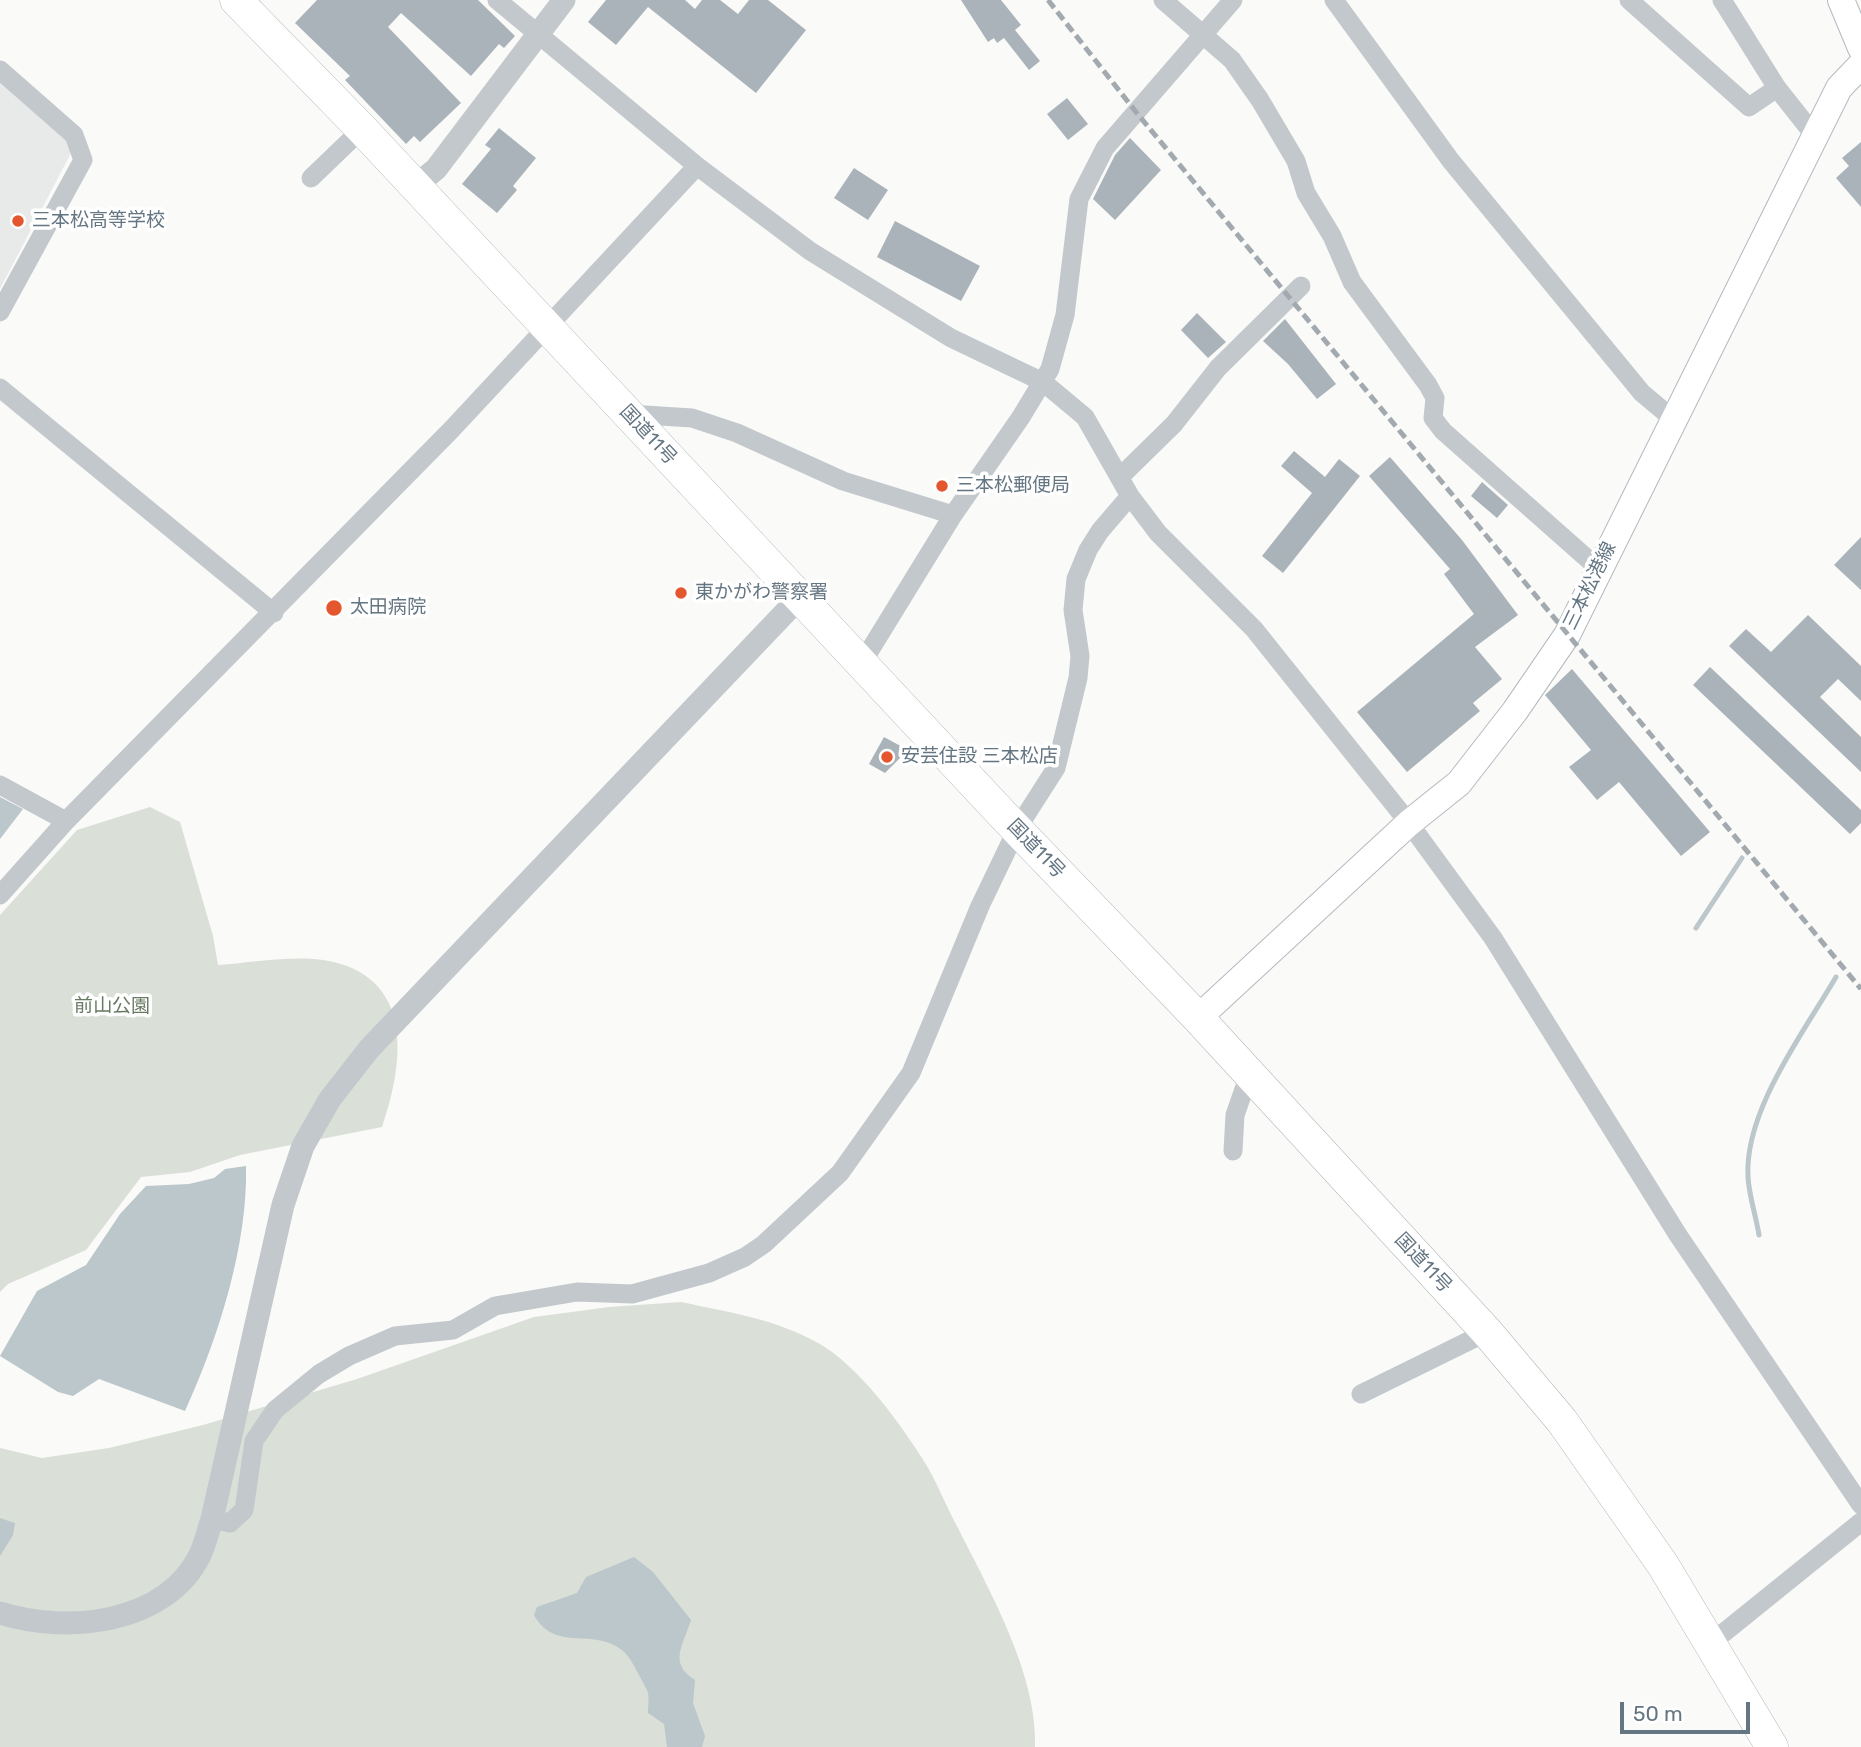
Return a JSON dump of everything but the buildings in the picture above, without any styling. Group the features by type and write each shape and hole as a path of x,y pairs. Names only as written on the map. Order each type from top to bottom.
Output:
{"highway":[{"name":"国道11号","path":"236,0 362,129 1017,829 1198,1018 1487,1332 1562,1421 1663,1565 1772,1747"}],"main road":[{"path":"1840,0 1861,48"},
{"name":"三本松港線","path":"1198,1018 1409,823 1459,783 1567,635 1673,418 1733,307 1839,88 1861,65"}],"street":[{"path":"497,0 537,36 697,166 810,251 951,338 1043,382 1084,417 1130,496 1158,534 1254,629 1409,823 1493,938 1678,1235 1861,1505"},
{"path":"415,186 436,169 564,0"},
{"path":"1163,0 1231,60 1260,100 1296,161 1306,193 1332,236 1352,282 1428,385 1435,398 1433,418 1443,431 1599,569"},
{"path":"862,663 953,515 1050,369 1065,315 1073,228 1079,199 1105,148 1233,0"},
{"path":"1334,0 1451,161 1642,393 1673,418"},
{"path":"1629,0 1749,107 1777,88"},
{"path":"1722,0 1777,88 1815,136"},
{"path":"0,70 74,135 83,160 0,312"},
{"path":"311,178 362,129"},
{"path":"0,895 66,821 274,613 697,166"},
{"path":"1120,477 1174,424 1218,368 1301,286"},
{"path":"0,388 274,613"},
{"path":"629,414 692,418 737,433 843,481 953,515"},
{"path":"212,1519 230,1523 244,1510 254,1441 275,1410 319,1374 349,1356 395,1336 453,1330 495,1306 577,1292 632,1294 696,1277 745,1257 764,1244 840,1172 911,1073 980,906 1017,829 1056,768 1074,706 1080,656 1073,595 1080,566 1100,531 1130,496"},
{"path":"0,1613 23,1621 85,1623 141,1611 182,1579 199,1556 212,1519 283,1205 303,1146 330,1099 369,1049 800,597"},
{"path":"0,785 66,821"},
{"path":"1233,1151 1235,1115 1249,1075"},
{"path":"1361,1394 1487,1332"},
{"path":"1711,1643 1861,1522"}],"shaded area":[{"name":"三本松高等学校","path":"0,79 63,134 71,153 0,289"},
{"path":"0,797 23,809 0,839"},
{"path":"246,1166 242,1227 229,1291 209,1353 185,1411 99,1379 73,1396 58,1392 0,1356 37,1291 86,1265 120,1214 146,1186 189,1184 214,1178 225,1169"},
{"path":"0,1518 15,1523 13,1535 0,1556"},
{"path":"634,1557 653,1572 691,1620 680,1660 687,1674 695,1680 693,1703 705,1736 702,1747 667,1747 664,1724 648,1713 647,1690 622,1650 599,1640 563,1637 543,1626 534,1615 537,1607 577,1593 586,1577"}],"green space":[{"name":"前山公園","path":"150,807 180,822 213,936 218,965 278,959 314,959 346,966 370,979 386,997 394,1019 398,1045 396,1072 382,1127 240,1155 190,1172 141,1177 86,1250 8,1284 0,1292 0,915 77,830"},
{"path":"681,1302 768,1322 802,1335 848,1365 877,1396 929,1469 997,1606 1029,1691 1035,1747 0,1747 0,1448 42,1458 109,1448 203,1425 357,1379 534,1317 609,1307"}],"waterway":[{"path":"1696,928 1742,858"},
{"path":"1759,1235 1748,1177 1749,1152 1756,1126 1778,1073 1836,977"}],"railway":[{"path":"1048,0 1136,112 1861,989"}],"place":[{"name":"三本松高等学校","path":"18,221"},
{"name":"三本松郵便局","path":"942,486"},
{"name":"東かがわ警察署","path":"681,593"},
{"name":"太田病院","path":"334,608"},
{"name":"安芸住設 三本松店","path":"887,757"}]}
